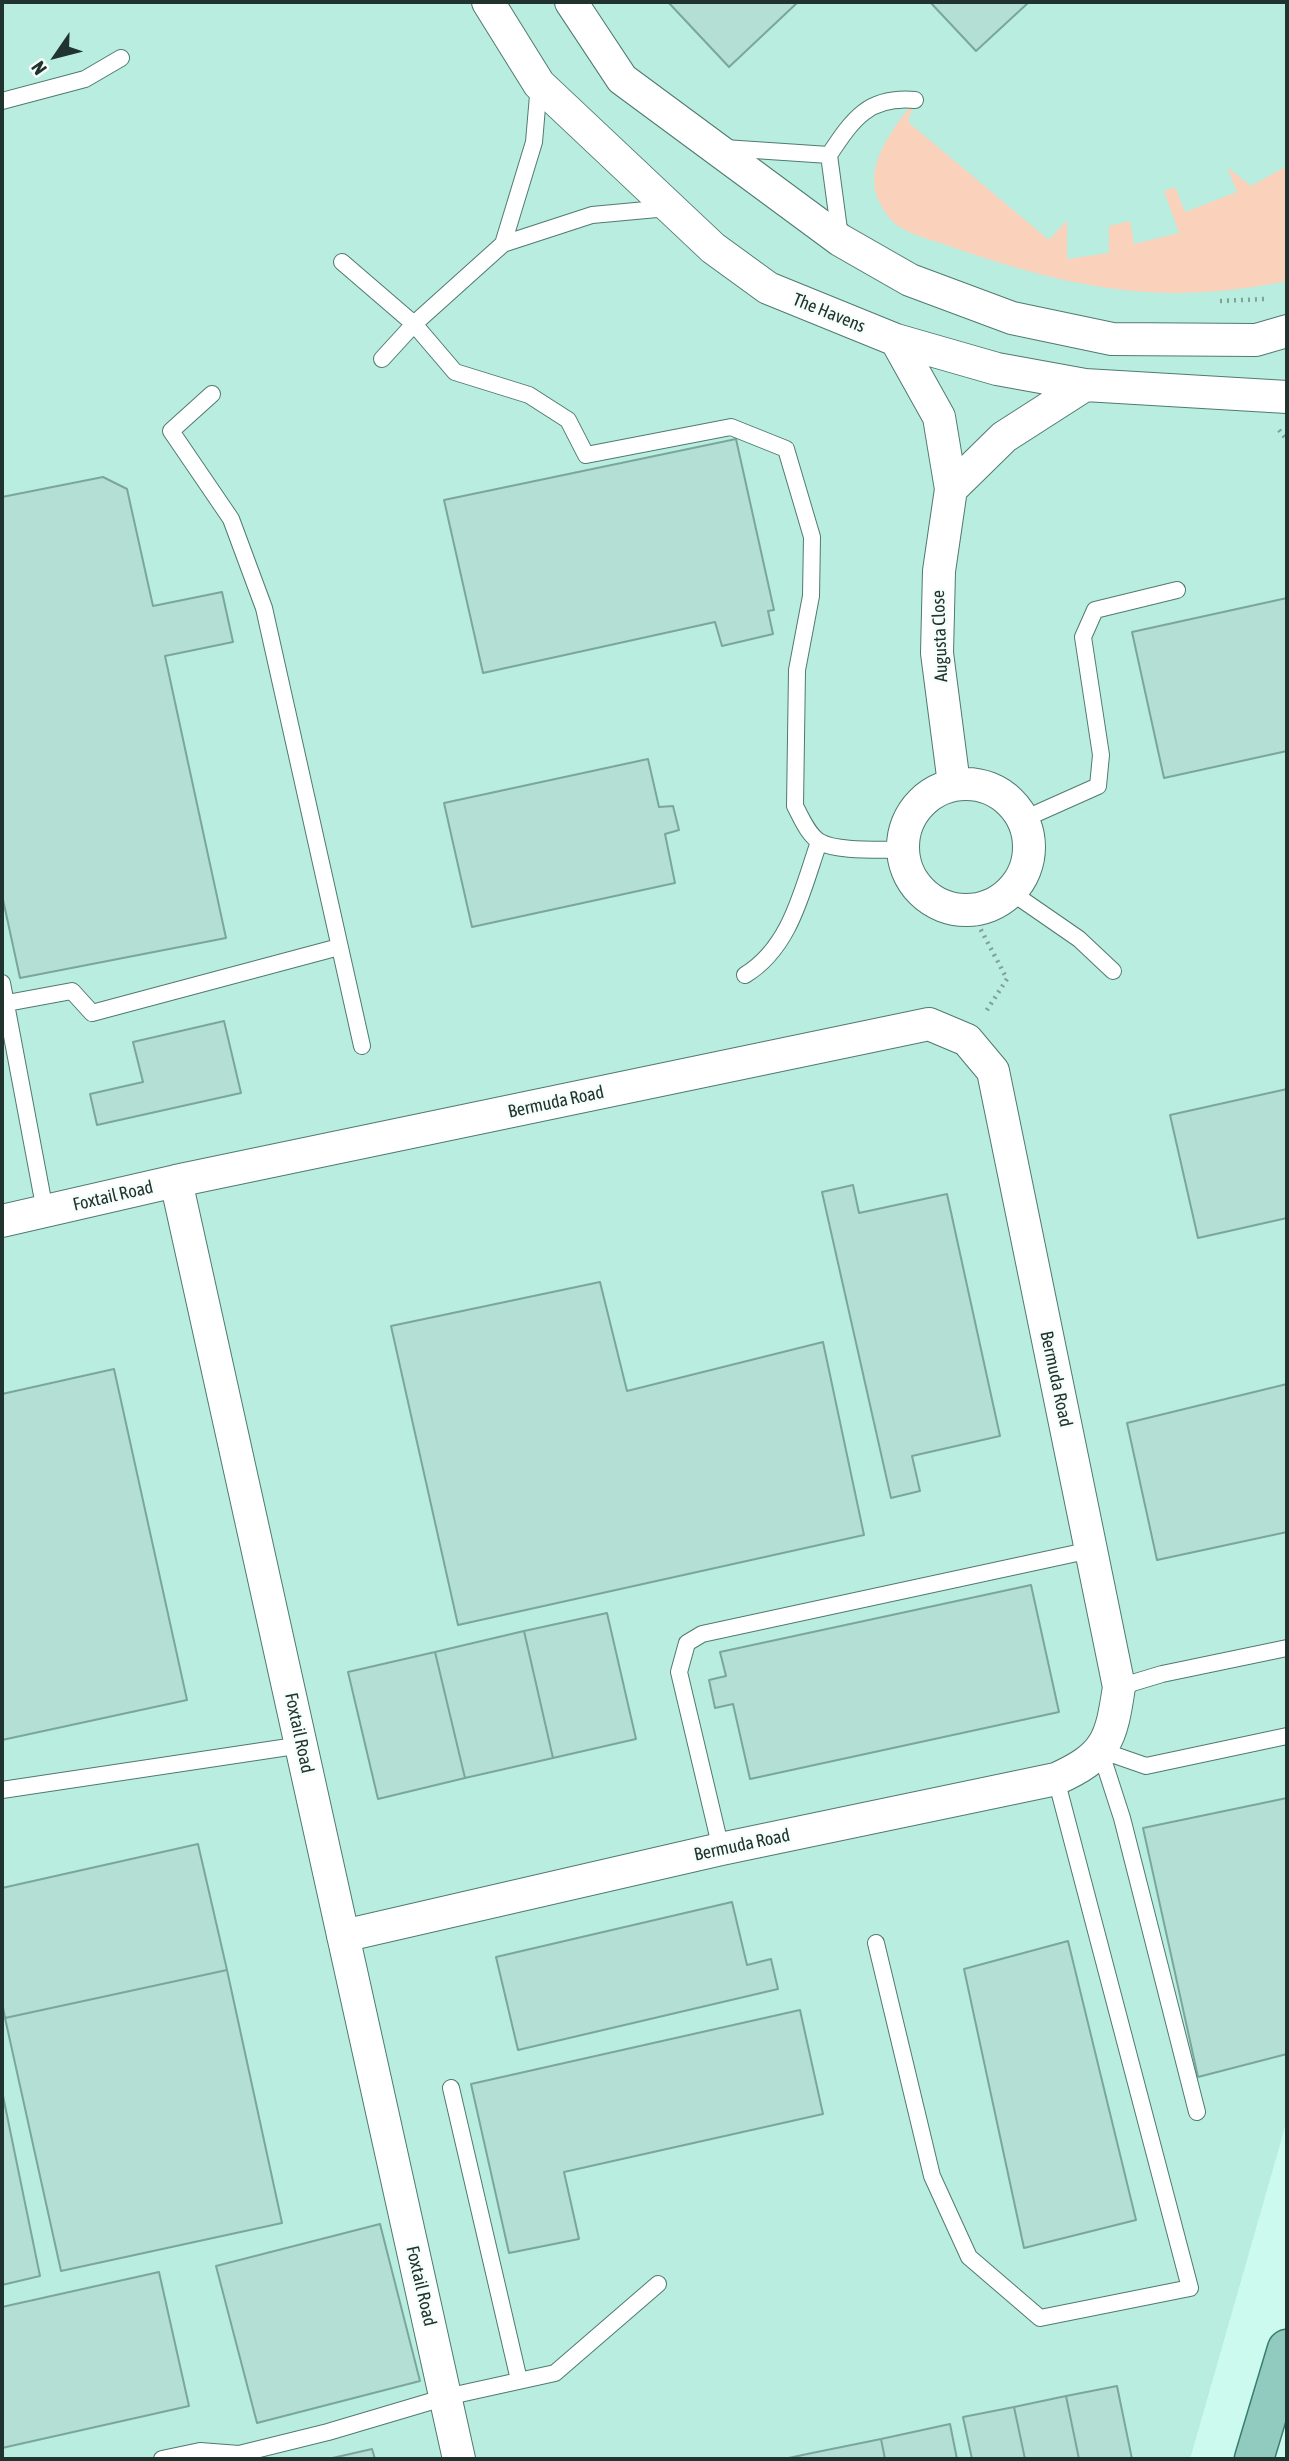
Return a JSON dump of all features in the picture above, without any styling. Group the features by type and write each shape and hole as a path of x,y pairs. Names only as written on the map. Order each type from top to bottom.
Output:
{"main road":[{"path":"1254,2459 1287,2349"}],"street":[{"name":"The Havens","path":"488,2 539,84 713,248 768,288 896,340 997,369 1085,385 1287,397"},
{"path":"570,2 622,79 840,240 910,280 1012,318 1112,339 1255,341 1287,331"},
{"name":"Augusta Close","path":"896,340 939,418 951,489 939,571 937,653 954,784"},
{"path":"951,489 1004,437 1085,385"},
{"path":"975,783 995,790 1012,802 1024,819 1030,838 1029,858 1022,877 1011,892 999,901 971,911 951,909 932,901 917,887 907,869 902,850 911,815 922,801 937,790 954,784 975,783"},
{"name":"Bermuda Road","path":"176,1181 929,1024 967,1040 993,1071 1119,1687 1113,1727 1100,1751 1087,1765 1056,1779 721,1849 343,1936"},
{"name":"Foxtail Road","path":"2,1221 176,1181 459,2459"}],"lane":[{"path":"2,101 85,79 121,58"},
{"path":"503,244 534,142 539,84"},
{"path":"840,240 828,155 851,122 878,102 915,100"},
{"path":"718,148 828,155"},
{"path":"383,359 415,324 503,244 592,215 670,207"},
{"path":"342,262 415,324 455,372 529,395 568,420 586,455 731,427 786,449 811,537 811,596 797,670 795,806 804,824 819,842 850,848 902,850"},
{"path":"212,394 171,431 231,519 264,608 362,1046"},
{"path":"1024,819 1098,786 1101,755 1083,637 1095,610 1177,590"},
{"path":"745,975 763,964 785,937 819,842"},
{"path":"1011,892 1079,939 1113,971"},
{"path":"7,1003 72,991 92,1013 339,947"},
{"path":"2,983 45,1211"},
{"path":"721,1849 679,1672 687,1643 702,1634 1091,1550"},
{"path":"1119,1687 1162,1674 1287,1648"},
{"path":"1100,1751 1146,1766 1287,1736"},
{"path":"2,1790 302,1745"},
{"path":"1100,1751 1122,1818 1197,2112"},
{"path":"876,1943 932,2176 969,2257 1040,2318 1190,2288 1056,1779"},
{"path":"451,2088 519,2380"},
{"path":"162,2459 201,2451 239,2454 328,2432 446,2397 555,2373 657,2284"}],"path":[{"path":"967,1040 1007,979 971,911"}],"shaded area":[{"path":"2,2 1287,2 1287,2120 1190,2459 2,2459"},
{"path":"915,100 908,122 1049,240 1067,220 1067,259 1109,253 1109,226 1130,221 1134,244 1179,233 1164,191 1175,187 1185,212 1237,192 1227,167 1251,186 1287,166 1287,281 1200,292 1115,289 1033,272 904,230 891,219 881,205 874,178 886,142"}],"building":[{"path":"668,2 798,2 729,67"},
{"path":"930,2 1029,2 976,51"},
{"path":"736,439 774,610 768,611 773,634 722,646 715,622 483,673 444,500"},
{"path":"103,477 127,489 153,606 222,592 233,642 165,656 226,938 20,978 2,895 2,497"},
{"path":"1287,598 1287,751 1164,778 1132,632"},
{"path":"648,759 659,807 673,806 679,830 665,834 675,883 472,927 444,803"},
{"path":"224,1021 241,1093 97,1125 90,1094 143,1082 133,1042"},
{"path":"1287,1089 1287,1218 1198,1238 1170,1115"},
{"path":"853,1185 859,1213 947,1194 1000,1436 912,1456 920,1491 891,1498 822,1192"},
{"path":"600,1282 627,1391 823,1342 864,1535 458,1625 391,1326"},
{"path":"114,1369 187,1700 2,1740 2,1394"},
{"path":"1287,1384 1287,1532 1157,1560 1127,1423"},
{"path":"1031,1585 1059,1712 750,1779 733,1704 715,1708 709,1680 726,1676 720,1652"},
{"path":"607,1613 636,1739 553,1758 524,1631"},
{"path":"524,1631 553,1758 465,1778 435,1652"},
{"path":"435,1652 465,1778 378,1799 348,1672"},
{"path":"1287,1798 1287,2054 1198,2077 1143,1828"},
{"path":"198,1844 227,1970 5,2018 2,2002 2,1888"},
{"path":"732,1902 747,1965 771,1959 778,1989 518,2050 496,1957"},
{"path":"1068,1941 1136,2220 1024,2248 964,1969"},
{"path":"227,1970 282,2223 61,2271 5,2018"},
{"path":"800,2010 823,2114 564,2172 579,2239 509,2253 471,2084"},
{"path":"2,2091 40,2276 2,2285"},
{"path":"380,2224 420,2381 257,2423 216,2266"},
{"path":"159,2272 189,2406 2,2448 2,2307"},
{"path":"1117,2386 1132,2459 1079,2459 1066,2396"},
{"path":"1066,2396 1079,2459 1025,2459 1014,2407"},
{"path":"1014,2407 1025,2459 972,2459 963,2417"},
{"path":"950,2424 957,2459 885,2459 881,2439"},
{"path":"881,2439 885,2459 784,2459 812,2453"},
{"path":"372,2449 375,2459 328,2459"}]}
